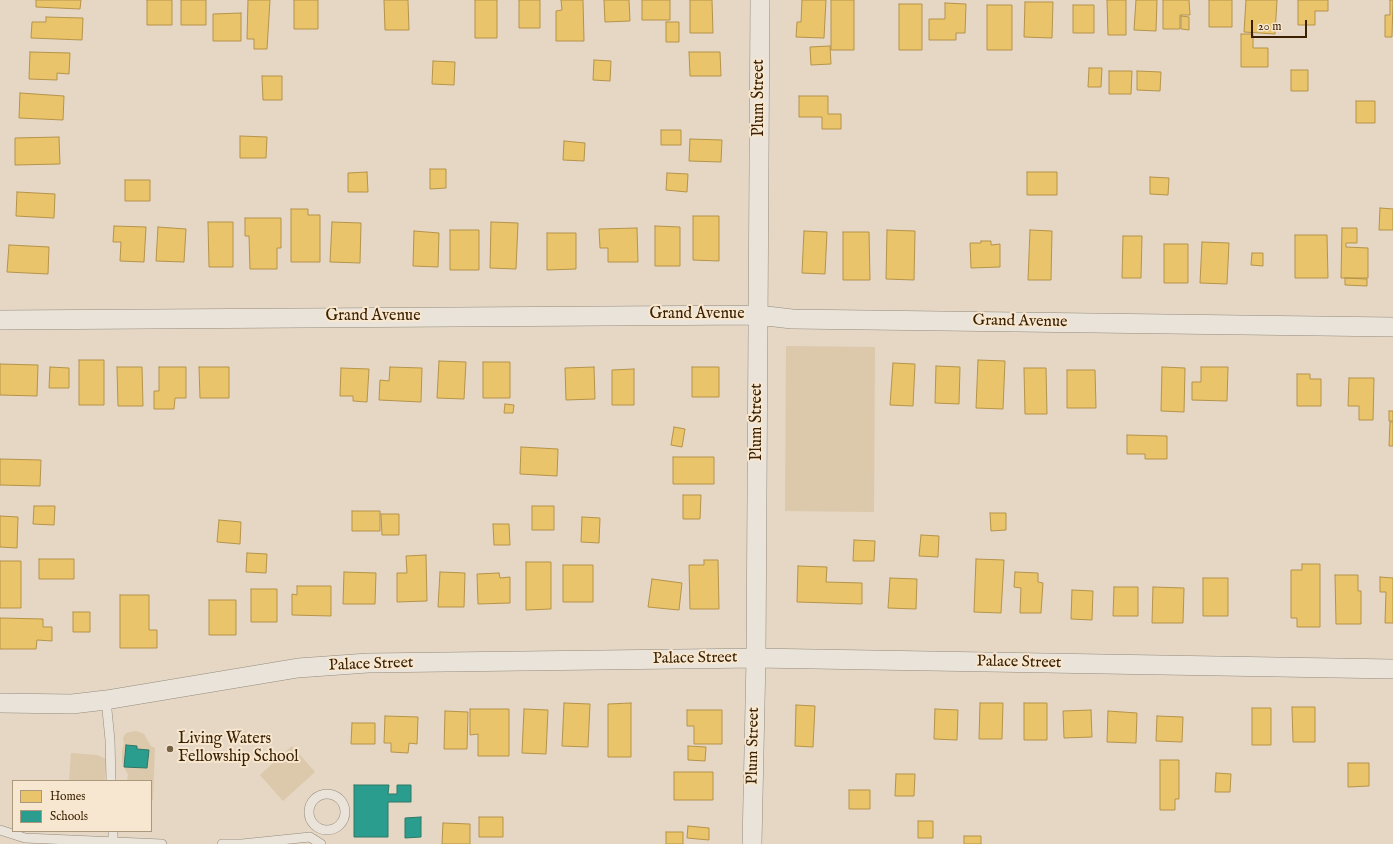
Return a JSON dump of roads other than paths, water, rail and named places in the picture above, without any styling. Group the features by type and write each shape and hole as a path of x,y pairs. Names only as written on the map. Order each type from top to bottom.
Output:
{"street":[{"name":"Plum Street","path":"752,844 756,658 760,0"},
{"name":"Grand Avenue","path":"0,320 758,315 792,319 1393,327"},
{"name":"Palace Street","path":"0,703 72,704 106,700 298,668 368,663 756,658 1393,669"}],"lane":[{"path":"106,700 112,780"},
{"path":"310,837 317,828"},
{"path":"0,830 25,838 162,844"},
{"path":"113,832 113,842"},
{"path":"222,844 242,844 310,837 321,844"}],"place":[{"name":"Living Waters Fellowship School","path":"170,749"}]}
